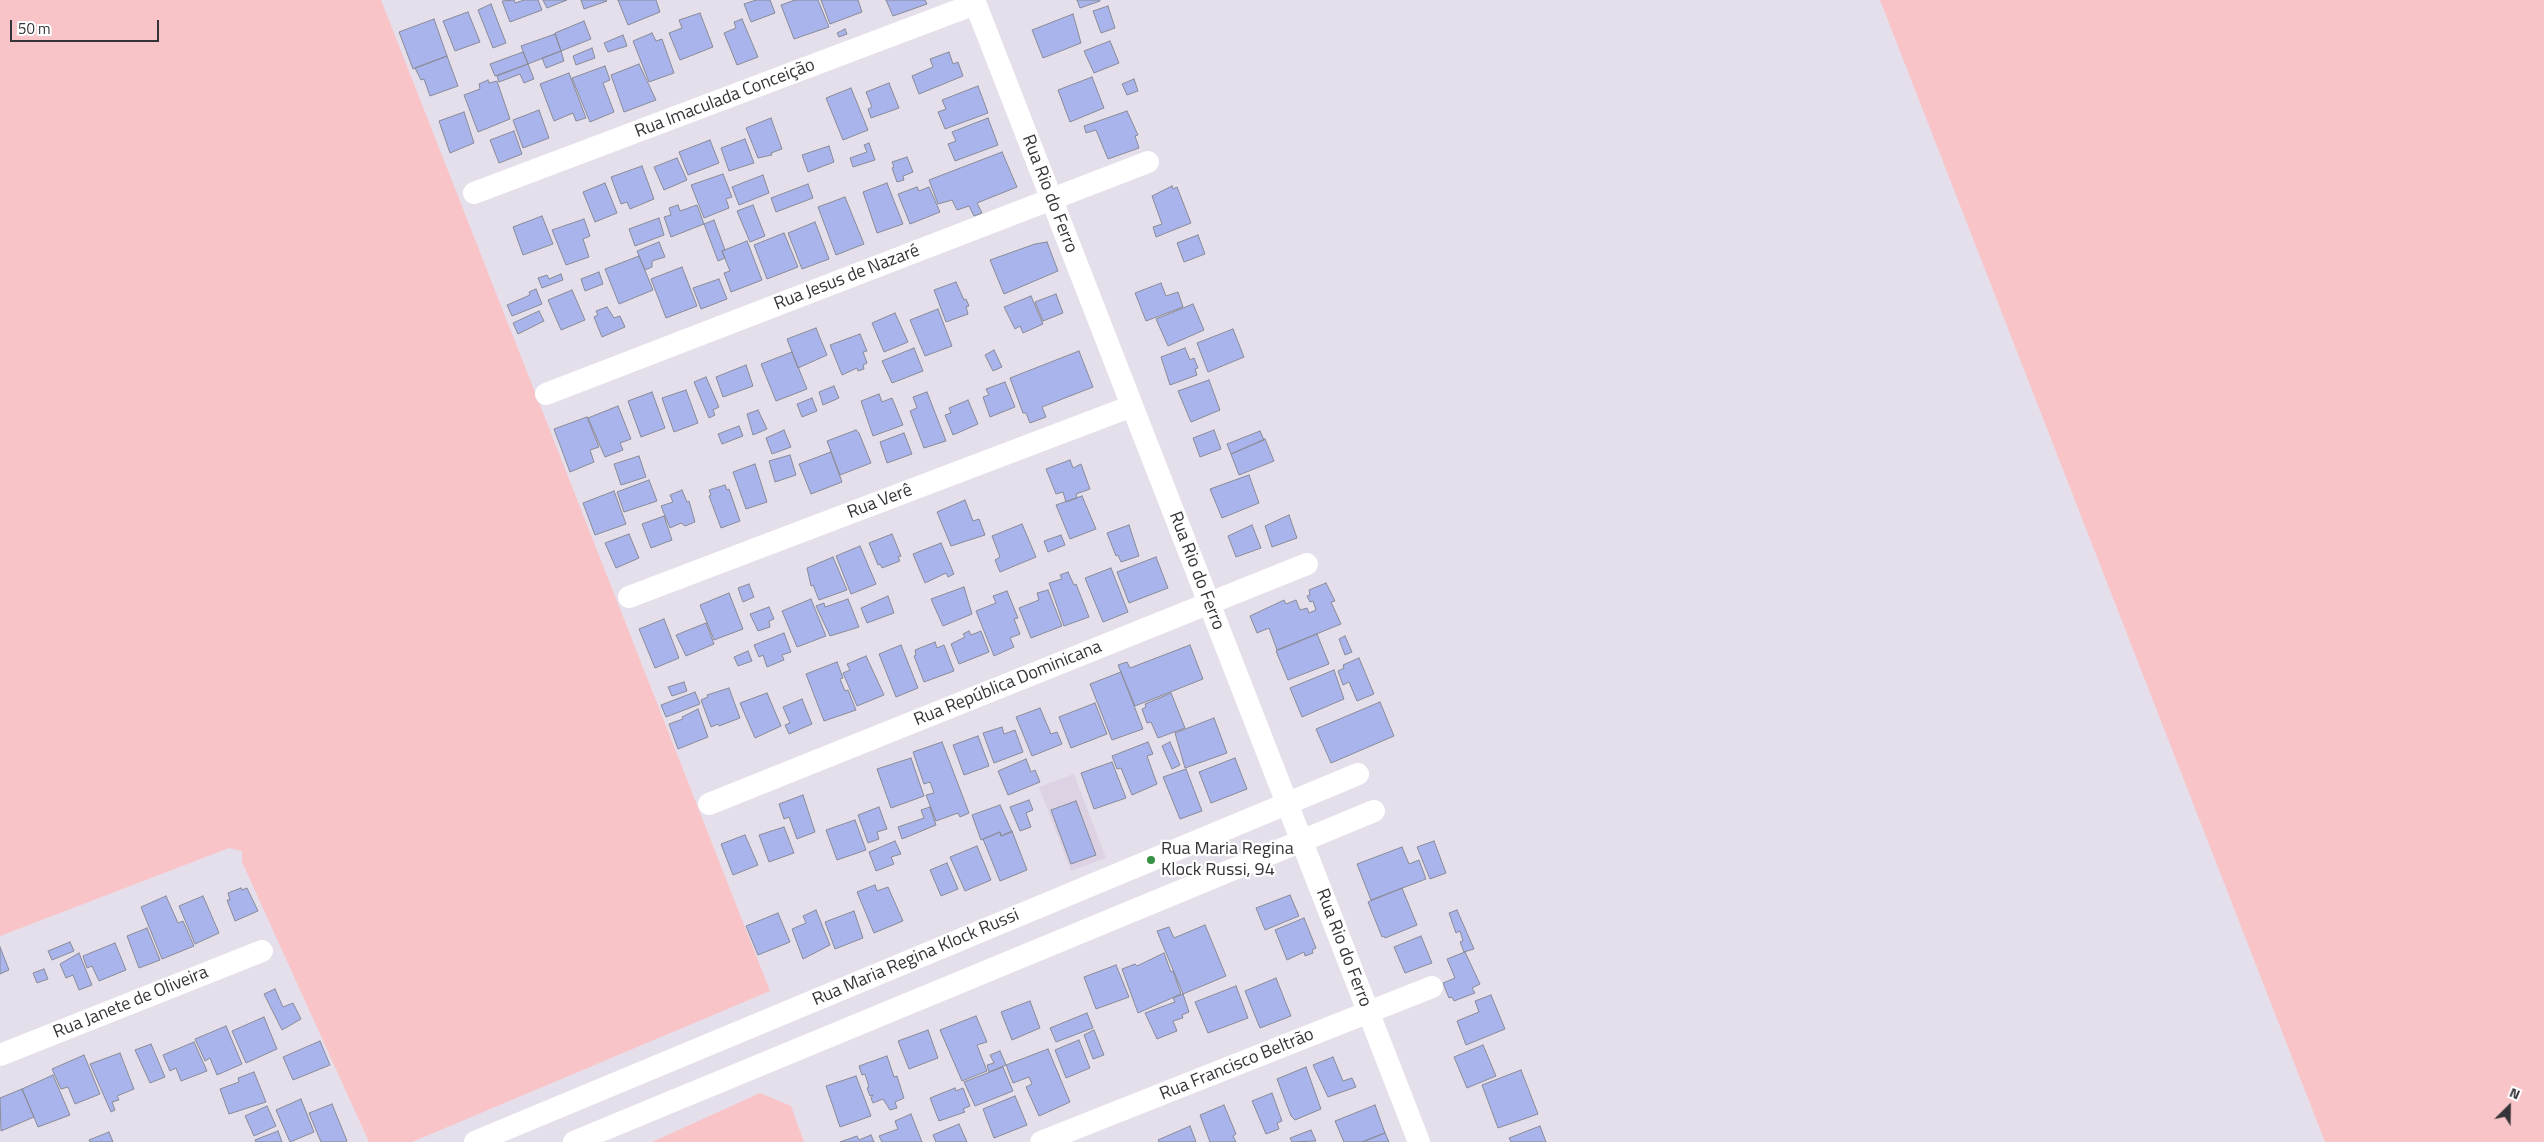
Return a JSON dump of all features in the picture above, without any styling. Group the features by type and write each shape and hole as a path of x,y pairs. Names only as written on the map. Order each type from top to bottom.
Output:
{"street":[{"name":"Rua Imaculada Conceição","path":"474,193 975,2"},
{"name":"Rua Rio do Ferro","path":"975,2 1419,1142"},
{"name":"Rua Jesus de Nazaré","path":"546,394 1148,162"},
{"name":"Rua Verê","path":"629,597 1132,406"},
{"name":"Rua República Dominicana","path":"709,804 1307,564"},
{"name":"Rua Maria Regina Klock Russi","path":"475,1142 1358,774"},
{"path":"574,1142 1374,811"},
{"name":"Rua Janete de Oliveira","path":"0,1055 262,951"},
{"name":"Rua Francisco Beltrão","path":"1041,1142 1432,987"}],"shaded area":[{"path":"0,0 381,0 770,991 412,1142 369,1142 242,862 242,851 229,848 0,936"},
{"path":"1880,0 2544,0 2544,1142 2325,1142"},
{"path":"1074,774 1106,858 1071,871 1039,787"},
{"path":"760,1093 791,1106 804,1142 652,1142"}],"building":[{"path":"514,0 515,3 524,0 538,0 542,10 510,22 502,1"},
{"path":"543,0 567,0 547,8"},
{"path":"581,0 606,0 607,1 584,9"},
{"path":"618,0 656,0 660,12 628,25"},
{"path":"756,0 770,0 775,13 751,22 744,4"},
{"path":"795,0 818,0 829,27 794,39 781,5"},
{"path":"821,0 858,0 862,12 830,24"},
{"path":"886,0 925,0 927,4 893,16"},
{"path":"1077,0 1100,0 1100,1 1080,8"},
{"path":"491,4 506,43 493,48 478,10"},
{"path":"1108,6 1115,28 1101,33 1093,11"},
{"path":"468,12 480,42 455,51 443,21"},
{"path":"700,13 713,47 680,60 669,33 682,28 679,20"},
{"path":"1073,14 1081,43 1043,58 1032,30"},
{"path":"434,19 447,56 413,69 399,32"},
{"path":"742,19 758,57 737,65 724,33 736,28 734,22"},
{"path":"584,21 591,39 561,51 555,33"},
{"path":"845,29 847,34 839,37 837,33"},
{"path":"652,33 656,41 662,39 674,73 649,82 633,41"},
{"path":"555,34 561,51 528,64 521,46"},
{"path":"623,35 627,46 608,52 604,43"},
{"path":"1110,41 1119,63 1094,73 1084,51"},
{"path":"592,48 595,58 576,65 573,56"},
{"path":"561,51 564,61 546,68 542,58"},
{"path":"523,52 528,64 495,76 490,64"},
{"path":"949,52 953,64 958,62 963,76 919,94 912,76 933,67 930,59"},
{"path":"447,56 458,86 430,96 424,79 421,80 415,68"},
{"path":"528,64 534,79 524,83 520,74 499,82 497,76"},
{"path":"639,64 656,100 624,112 611,75"},
{"path":"605,66 610,80 603,83 614,112 590,122 572,78"},
{"path":"569,73 586,118 576,121 573,113 554,121 540,84"},
{"path":"1092,77 1104,108 1070,122 1058,90"},
{"path":"1134,79 1138,91 1127,95 1122,84"},
{"path":"488,80 489,83 497,81 510,119 478,132 464,95 480,89 479,84"},
{"path":"889,83 899,108 871,118 868,109 872,107 866,92"},
{"path":"978,86 988,113 945,129 938,112 946,109 942,100"},
{"path":"851,88 868,130 843,140 826,98"},
{"path":"539,110 549,138 523,148 513,120"},
{"path":"1127,111 1138,135 1135,136 1139,148 1108,159 1096,130 1086,133 1084,126"},
{"path":"464,112 474,143 450,153 439,121"},
{"path":"771,118 782,149 771,153 772,155 758,158 746,128"},
{"path":"988,118 998,145 955,161 948,144 956,141 952,132"},
{"path":"514,131 522,154 499,163 490,140"},
{"path":"745,139 754,163 729,171 721,148"},
{"path":"710,140 719,163 688,175 679,152"},
{"path":"869,143 875,160 853,167 850,158 867,152 864,145"},
{"path":"829,146 834,162 808,172 802,155"},
{"path":"1002,152 1017,187 977,203 982,213 974,216 969,206 957,210 952,200 938,204 929,180"},
{"path":"907,157 913,172 903,176 904,180 897,182 892,162"},
{"path":"677,158 687,180 664,190 654,167"},
{"path":"642,166 654,199 630,209 627,202 621,204 611,177"},
{"path":"723,174 732,197 726,199 729,208 704,218 691,185"},
{"path":"763,175 769,193 739,205 732,187"},
{"path":"605,183 617,213 595,222 583,192"},
{"path":"887,183 903,224 877,233 863,192"},
{"path":"808,184 813,198 776,212 771,198"},
{"path":"1172,186 1173,189 1177,187 1191,223 1156,237 1153,227 1162,224 1152,196"},
{"path":"917,187 919,191 929,187 940,212 910,224 898,194"},
{"path":"845,197 864,244 836,255 818,207"},
{"path":"678,205 680,211 697,205 704,224 671,237 664,217 671,215 669,208"},
{"path":"753,205 765,236 750,242 737,211"},
{"path":"542,216 553,244 523,255 513,227"},
{"path":"659,218 664,235 635,246 629,229"},
{"path":"584,219 590,236 583,239 589,257 566,265 552,230"},
{"path":"714,220 725,250 722,251 725,258 718,261 704,224"},
{"path":"815,222 829,259 802,269 788,233"},
{"path":"784,233 798,267 767,279 754,245"},
{"path":"1198,235 1205,254 1184,262 1177,243"},
{"path":"747,241 762,280 731,292 724,273 730,271 722,251"},
{"path":"659,242 665,257 652,261 652,267 645,270 637,251"},
{"path":"1047,242 1058,271 1004,294 990,260 1035,244"},
{"path":"639,256 653,290 619,304 605,269"},
{"path":"682,267 697,306 666,318 651,279"},
{"path":"599,272 603,284 585,291 581,279"},
{"path":"561,274 563,280 542,288 538,278 547,275 549,279"},
{"path":"719,279 727,299 701,309 693,288"},
{"path":"956,282 964,300 966,299 969,306 966,307 968,314 946,322 934,290"},
{"path":"1161,283 1166,296 1178,292 1183,307 1146,321 1135,293"},
{"path":"536,289 542,304 512,316 507,305 530,295 529,292"},
{"path":"572,290 585,320 561,330 548,300"},
{"path":"1056,294 1063,313 1043,321 1035,302"},
{"path":"1031,296 1043,324 1023,333 1020,326 1015,329 1004,307"},
{"path":"1193,304 1204,330 1168,346 1156,319"},
{"path":"607,307 614,318 620,316 625,327 602,337 594,317 598,315 596,311"},
{"path":"938,309 952,346 925,356 910,320"},
{"path":"539,311 544,321 518,334 513,323"},
{"path":"895,313 908,342 884,352 872,323"},
{"path":"816,328 827,355 798,368 787,339"},
{"path":"1233,329 1244,357 1208,372 1197,343"},
{"path":"860,334 867,351 863,352 867,363 863,365 864,369 858,371 857,368 842,375 830,345"},
{"path":"914,348 923,371 892,383 882,361"},
{"path":"1185,348 1190,360 1194,358 1198,368 1195,369 1197,375 1170,385 1161,357"},
{"path":"994,350 1002,367 993,371 985,355"},
{"path":"1079,351 1093,387 1042,407 1046,417 1030,423 1026,413 1023,413 1010,378"},
{"path":"792,352 807,389 776,401 761,364"},
{"path":"746,365 753,386 723,397 716,377"},
{"path":"706,377 719,407 713,410 715,415 709,418 694,382"},
{"path":"1209,380 1220,410 1191,422 1178,391"},
{"path":"1005,382 1015,407 990,417 983,397 989,395 986,389"},
{"path":"834,386 839,398 823,405 819,392"},
{"path":"686,390 698,423 674,432 662,398"},
{"path":"652,392 665,428 641,437 628,401"},
{"path":"927,392 946,441 924,448 910,411 917,408 913,397"},
{"path":"879,394 882,402 892,398 903,425 873,436 861,401"},
{"path":"812,398 817,411 802,417 797,404"},
{"path":"968,400 978,424 953,435 945,415 951,413 949,408"},
{"path":"618,406 631,439 620,443 623,450 605,457 588,418"},
{"path":"758,410 767,429 753,435 747,414"},
{"path":"587,417 599,447 590,450 594,462 570,472 554,429"},
{"path":"739,426 743,436 722,444 718,434"},
{"path":"784,430 791,447 772,454 766,438"},
{"path":"856,430 871,463 840,475 827,441"},
{"path":"1214,430 1221,449 1200,457 1193,438"},
{"path":"1260,431 1264,440 1231,454 1227,444"},
{"path":"904,433 912,454 887,463 880,442"},
{"path":"1265,439 1274,461 1239,475 1231,454"},
{"path":"831,452 842,482 811,494 799,464"},
{"path":"790,455 796,475 775,482 769,461"},
{"path":"639,456 646,477 621,485 614,464"},
{"path":"1070,460 1073,468 1081,464 1090,489 1076,494 1077,498 1066,502 1063,492 1056,494 1046,469"},
{"path":"755,464 767,502 746,509 733,472"},
{"path":"1249,475 1259,503 1222,518 1210,489"},
{"path":"649,480 657,501 624,512 617,492"},
{"path":"725,485 727,490 729,489 740,521 721,528 709,496 711,495 709,490"},
{"path":"682,490 687,502 689,501 695,522 685,526 681,523 670,528 661,506 673,502 670,495"},
{"path":"614,491 626,524 595,535 583,503"},
{"path":"1082,496 1096,529 1070,539 1056,505"},
{"path":"965,500 973,521 979,519 985,535 951,546 937,512"},
{"path":"1289,515 1297,538 1272,547 1265,526"},
{"path":"664,516 672,540 651,548 642,524"},
{"path":"1022,524 1036,557 1000,572 995,560 1000,557 992,536"},
{"path":"1129,525 1139,556 1121,562 1118,555 1116,556 1107,533"},
{"path":"1252,525 1261,548 1236,557 1228,536"},
{"path":"629,534 639,558 616,568 605,543"},
{"path":"892,534 901,556 898,557 900,561 882,568 880,564 878,565 869,543"},
{"path":"1061,535 1065,545 1048,552 1044,541"},
{"path":"941,543 954,574 948,577 946,573 925,583 913,554"},
{"path":"860,546 876,584 851,594 836,556"},
{"path":"833,557 847,590 819,600 813,585 811,586 807,568"},
{"path":"1156,557 1168,588 1129,603 1117,572"},
{"path":"1111,568 1128,612 1103,622 1085,578"},
{"path":"1068,572 1074,585 1076,584 1089,617 1064,626 1049,583 1062,579 1060,575"},
{"path":"1326,583 1335,601 1331,602 1341,624 1277,650 1269,628 1257,633 1250,616 1284,600 1286,604 1296,600 1300,610 1307,608 1309,613 1316,610 1313,601 1310,602 1307,596 1310,595 1309,590"},
{"path":"749,584 754,597 743,602 738,588"},
{"path":"964,587 972,614 943,626 931,599"},
{"path":"1048,590 1062,626 1031,638 1019,608 1039,600 1037,593"},
{"path":"1007,591 1018,618 1014,619 1020,634 1010,638 1014,647 994,656 976,611 996,603 993,596"},
{"path":"729,593 743,629 714,640 700,605"},
{"path":"888,596 894,613 867,623 861,608"},
{"path":"811,599 826,636 797,647 782,611"},
{"path":"848,599 859,627 830,636 816,606 824,603 825,607"},
{"path":"769,607 774,619 769,621 770,627 758,631 750,614"},
{"path":"664,619 679,658 655,668 639,629"},
{"path":"706,623 714,644 686,656 676,635"},
{"path":"969,631 971,635 981,631 989,652 959,664 951,644 965,637 963,634"},
{"path":"784,633 791,652 782,655 784,660 767,667 763,655 759,657 754,645"},
{"path":"1317,634 1329,664 1288,680 1276,651"},
{"path":"1345,636 1352,652 1345,655 1339,639"},
{"path":"935,642 937,648 944,645 954,671 924,682 914,656 916,655 915,650"},
{"path":"901,645 918,688 896,697 879,654"},
{"path":"1190,645 1203,679 1135,706 1118,665 1127,662 1130,668"},
{"path":"748,651 752,661 738,666 734,657"},
{"path":"866,656 884,695 857,706 843,673 850,670 847,664"},
{"path":"1359,658 1374,694 1357,701 1349,682 1343,685 1338,671 1344,668 1343,665"},
{"path":"837,662 843,678 840,679 845,691 848,690 856,710 824,721 806,674"},
{"path":"1334,670 1344,699 1302,717 1290,688"},
{"path":"1121,672 1143,729 1112,740 1090,684"},
{"path":"684,682 687,691 672,696 668,687"},
{"path":"729,688 740,718 711,727 701,700 708,697 707,695"},
{"path":"695,692 700,704 666,717 661,705"},
{"path":"767,693 781,726 755,738 740,703"},
{"path":"1171,693 1185,728 1158,738 1151,722 1147,723 1142,709 1146,707 1145,704"},
{"path":"802,699 812,724 789,734 785,725 790,723 783,707"},
{"path":"1380,702 1394,736 1331,763 1316,729"},
{"path":"1095,703 1107,734 1071,748 1059,717"},
{"path":"1040,708 1051,734 1057,732 1062,744 1032,756 1016,717"},
{"path":"698,709 708,737 678,749 669,724 683,719 682,717"},
{"path":"1214,718 1227,753 1185,768 1175,733"},
{"path":"1002,727 1004,734 1015,730 1023,752 994,763 983,733"},
{"path":"978,736 989,766 964,775 953,745"},
{"path":"942,742 969,813 960,817 958,813 936,821 926,795 934,793 930,782 924,784 913,752"},
{"path":"1148,742 1153,754 1147,756 1157,784 1132,795 1121,768 1117,769 1112,756"},
{"path":"1170,742 1180,765 1172,769 1162,746"},
{"path":"911,758 924,796 891,808 877,769"},
{"path":"1235,758 1247,789 1211,803 1199,772"},
{"path":"1026,759 1031,772 1035,770 1040,782 1008,795 998,771"},
{"path":"1112,762 1126,798 1094,809 1081,773"},
{"path":"1186,769 1202,811 1180,819 1163,777"},
{"path":"803,795 815,832 797,839 789,817 784,819 779,804"},
{"path":"1029,800 1033,810 1026,813 1031,827 1020,831 1010,807"},
{"path":"1076,801 1096,855 1071,864 1051,810"},
{"path":"1000,805 1012,832 1001,836 1000,832 981,840 972,815"},
{"path":"879,807 887,829 877,832 879,839 868,843 858,815"},
{"path":"930,807 936,825 902,839 898,827 924,818 921,810"},
{"path":"855,820 866,850 837,860 826,830"},
{"path":"784,827 794,853 769,862 759,835"},
{"path":"1012,831 1027,870 1000,881 983,839 1000,832 1001,836"},
{"path":"745,835 758,865 733,875 721,844"},
{"path":"895,841 901,854 891,857 894,864 876,871 869,852"},
{"path":"1434,841 1446,873 1430,879 1417,847"},
{"path":"977,846 991,880 965,891 950,857"},
{"path":"1402,847 1409,864 1419,860 1426,879 1371,900 1357,864"},
{"path":"947,863 958,889 941,896 930,870"},
{"path":"875,885 877,891 888,887 903,921 874,933 857,892"},
{"path":"241,888 242,890 247,888 258,911 235,921 227,900 230,900 228,893"},
{"path":"1402,888 1417,925 1385,938 1384,936 1382,937 1368,902"},
{"path":"1290,895 1299,916 1265,930 1256,908"},
{"path":"166,896 178,923 183,921 194,946 162,959 141,907"},
{"path":"203,896 219,933 195,944 179,906"},
{"path":"816,910 830,945 803,959 792,929 806,923 803,916"},
{"path":"1457,910 1474,949 1464,952 1460,942 1463,941 1460,931 1456,933 1449,913"},
{"path":"854,911 863,938 835,949 825,922"},
{"path":"778,913 790,942 758,955 746,926"},
{"path":"1304,918 1316,948 1312,950 1313,953 1305,956 1304,952 1287,960 1275,930"},
{"path":"1205,925 1226,976 1183,994 1157,931 1169,927 1174,938"},
{"path":"147,928 160,960 139,968 127,936"},
{"path":"1421,936 1432,963 1405,973 1394,947"},
{"path":"70,942 74,951 52,960 48,951"},
{"path":"115,943 126,970 99,981 92,966 87,968 83,956"},
{"path":"0,947 9,970 0,974"},
{"path":"1465,952 1480,984 1472,988 1475,993 1454,1001 1452,997 1449,998 1443,983 1455,978 1447,959"},
{"path":"79,953 92,985 79,990 73,975 66,978 60,964"},
{"path":"1164,953 1181,994 1138,1013 1122,969 1135,964 1137,966"},
{"path":"1116,965 1129,997 1096,1009 1084,977"},
{"path":"44,969 48,979 37,983 33,973"},
{"path":"1276,978 1291,1016 1260,1028 1245,991"},
{"path":"1236,986 1248,1018 1208,1033 1195,1002"},
{"path":"275,989 283,1007 293,1003 301,1019 282,1030 264,994"},
{"path":"1183,994 1189,1012 1182,1015 1183,1018 1173,1021 1177,1031 1157,1039 1145,1013 1175,1002 1173,998"},
{"path":"1491,995 1505,1029 1466,1045 1457,1021 1479,1012 1475,1001"},
{"path":"1030,1001 1040,1028 1012,1040 1001,1012"},
{"path":"1087,1013 1093,1028 1056,1042 1050,1028"},
{"path":"976,1016 987,1042 977,1045 987,1071 962,1081 940,1030"},
{"path":"264,1017 277,1049 246,1063 232,1031"},
{"path":"226,1026 242,1064 217,1075 210,1058 205,1061 195,1039"},
{"path":"928,1030 938,1058 909,1069 898,1041"},
{"path":"1094,1030 1104,1055 1093,1059 1084,1035"},
{"path":"1079,1040 1090,1068 1066,1078 1055,1050"},
{"path":"320,1041 330,1065 293,1080 283,1057"},
{"path":"194,1042 207,1071 181,1081 176,1068 170,1071 163,1055"},
{"path":"151,1044 165,1077 150,1083 135,1050"},
{"path":"1483,1045 1496,1076 1467,1088 1454,1057"},
{"path":"1048,1049 1070,1102 1039,1116 1026,1087 1032,1084 1029,1077 1013,1083 1006,1065"},
{"path":"1000,1051 1006,1065 989,1072 987,1065 994,1063 990,1055"},
{"path":"120,1053 134,1089 117,1096 119,1100 112,1102 115,1110 111,1112 90,1064"},
{"path":"84,1055 100,1094 75,1104 68,1087 61,1089 52,1069"},
{"path":"887,1056 894,1077 897,1076 904,1098 895,1102 897,1108 890,1110 883,1099 873,1103 871,1098 873,1095 870,1096 865,1074 862,1075 859,1066"},
{"path":"1333,1057 1343,1081 1352,1078 1356,1087 1328,1097 1313,1065"},
{"path":"1003,1067 1013,1091 975,1106 964,1082"},
{"path":"1306,1067 1321,1109 1295,1120 1291,1116 1277,1079"},
{"path":"1521,1070 1538,1114 1498,1128 1482,1085"},
{"path":"254,1072 266,1102 229,1114 220,1089 239,1082 238,1078"},
{"path":"53,1075 70,1115 38,1127 22,1089"},
{"path":"856,1076 871,1116 840,1127 826,1086"},
{"path":"955,1088 956,1091 963,1088 970,1106 963,1109 965,1112 939,1121 930,1098"},
{"path":"22,1089 34,1117 1,1131 0,1098"},
{"path":"1272,1093 1282,1121 1277,1123 1279,1129 1266,1134 1252,1101"},
{"path":"1015,1096 1027,1125 994,1138 983,1109"},
{"path":"301,1099 314,1132 290,1142 276,1110"},
{"path":"332,1104 347,1141 345,1142 321,1142 309,1113"},
{"path":"1224,1105 1236,1134 1233,1136 1236,1142 1210,1142 1200,1115"},
{"path":"1375,1105 1385,1133 1362,1142 1344,1142 1335,1121"},
{"path":"267,1106 276,1126 254,1136 245,1116"},
{"path":"911,1114 922,1142 882,1142 879,1136 898,1129 895,1121"},
{"path":"959,1124 967,1142 936,1142 933,1135"},
{"path":"1190,1126 1196,1142 1159,1142 1158,1140"},
{"path":"1540,1126 1546,1142 1511,1142 1509,1138"},
{"path":"1311,1130 1316,1141 1292,1142 1290,1138"},
{"path":"278,1131 282,1142 256,1142 255,1140"},
{"path":"109,1132 113,1142 90,1142 89,1140"},
{"path":"1385,1133 1389,1142 1362,1142"},
{"path":"871,1135 874,1142 840,1142 857,1136 859,1140"}],"place":[{"name":"Rua Maria Regina Klock Russi, 94","path":"1151,860"}]}
